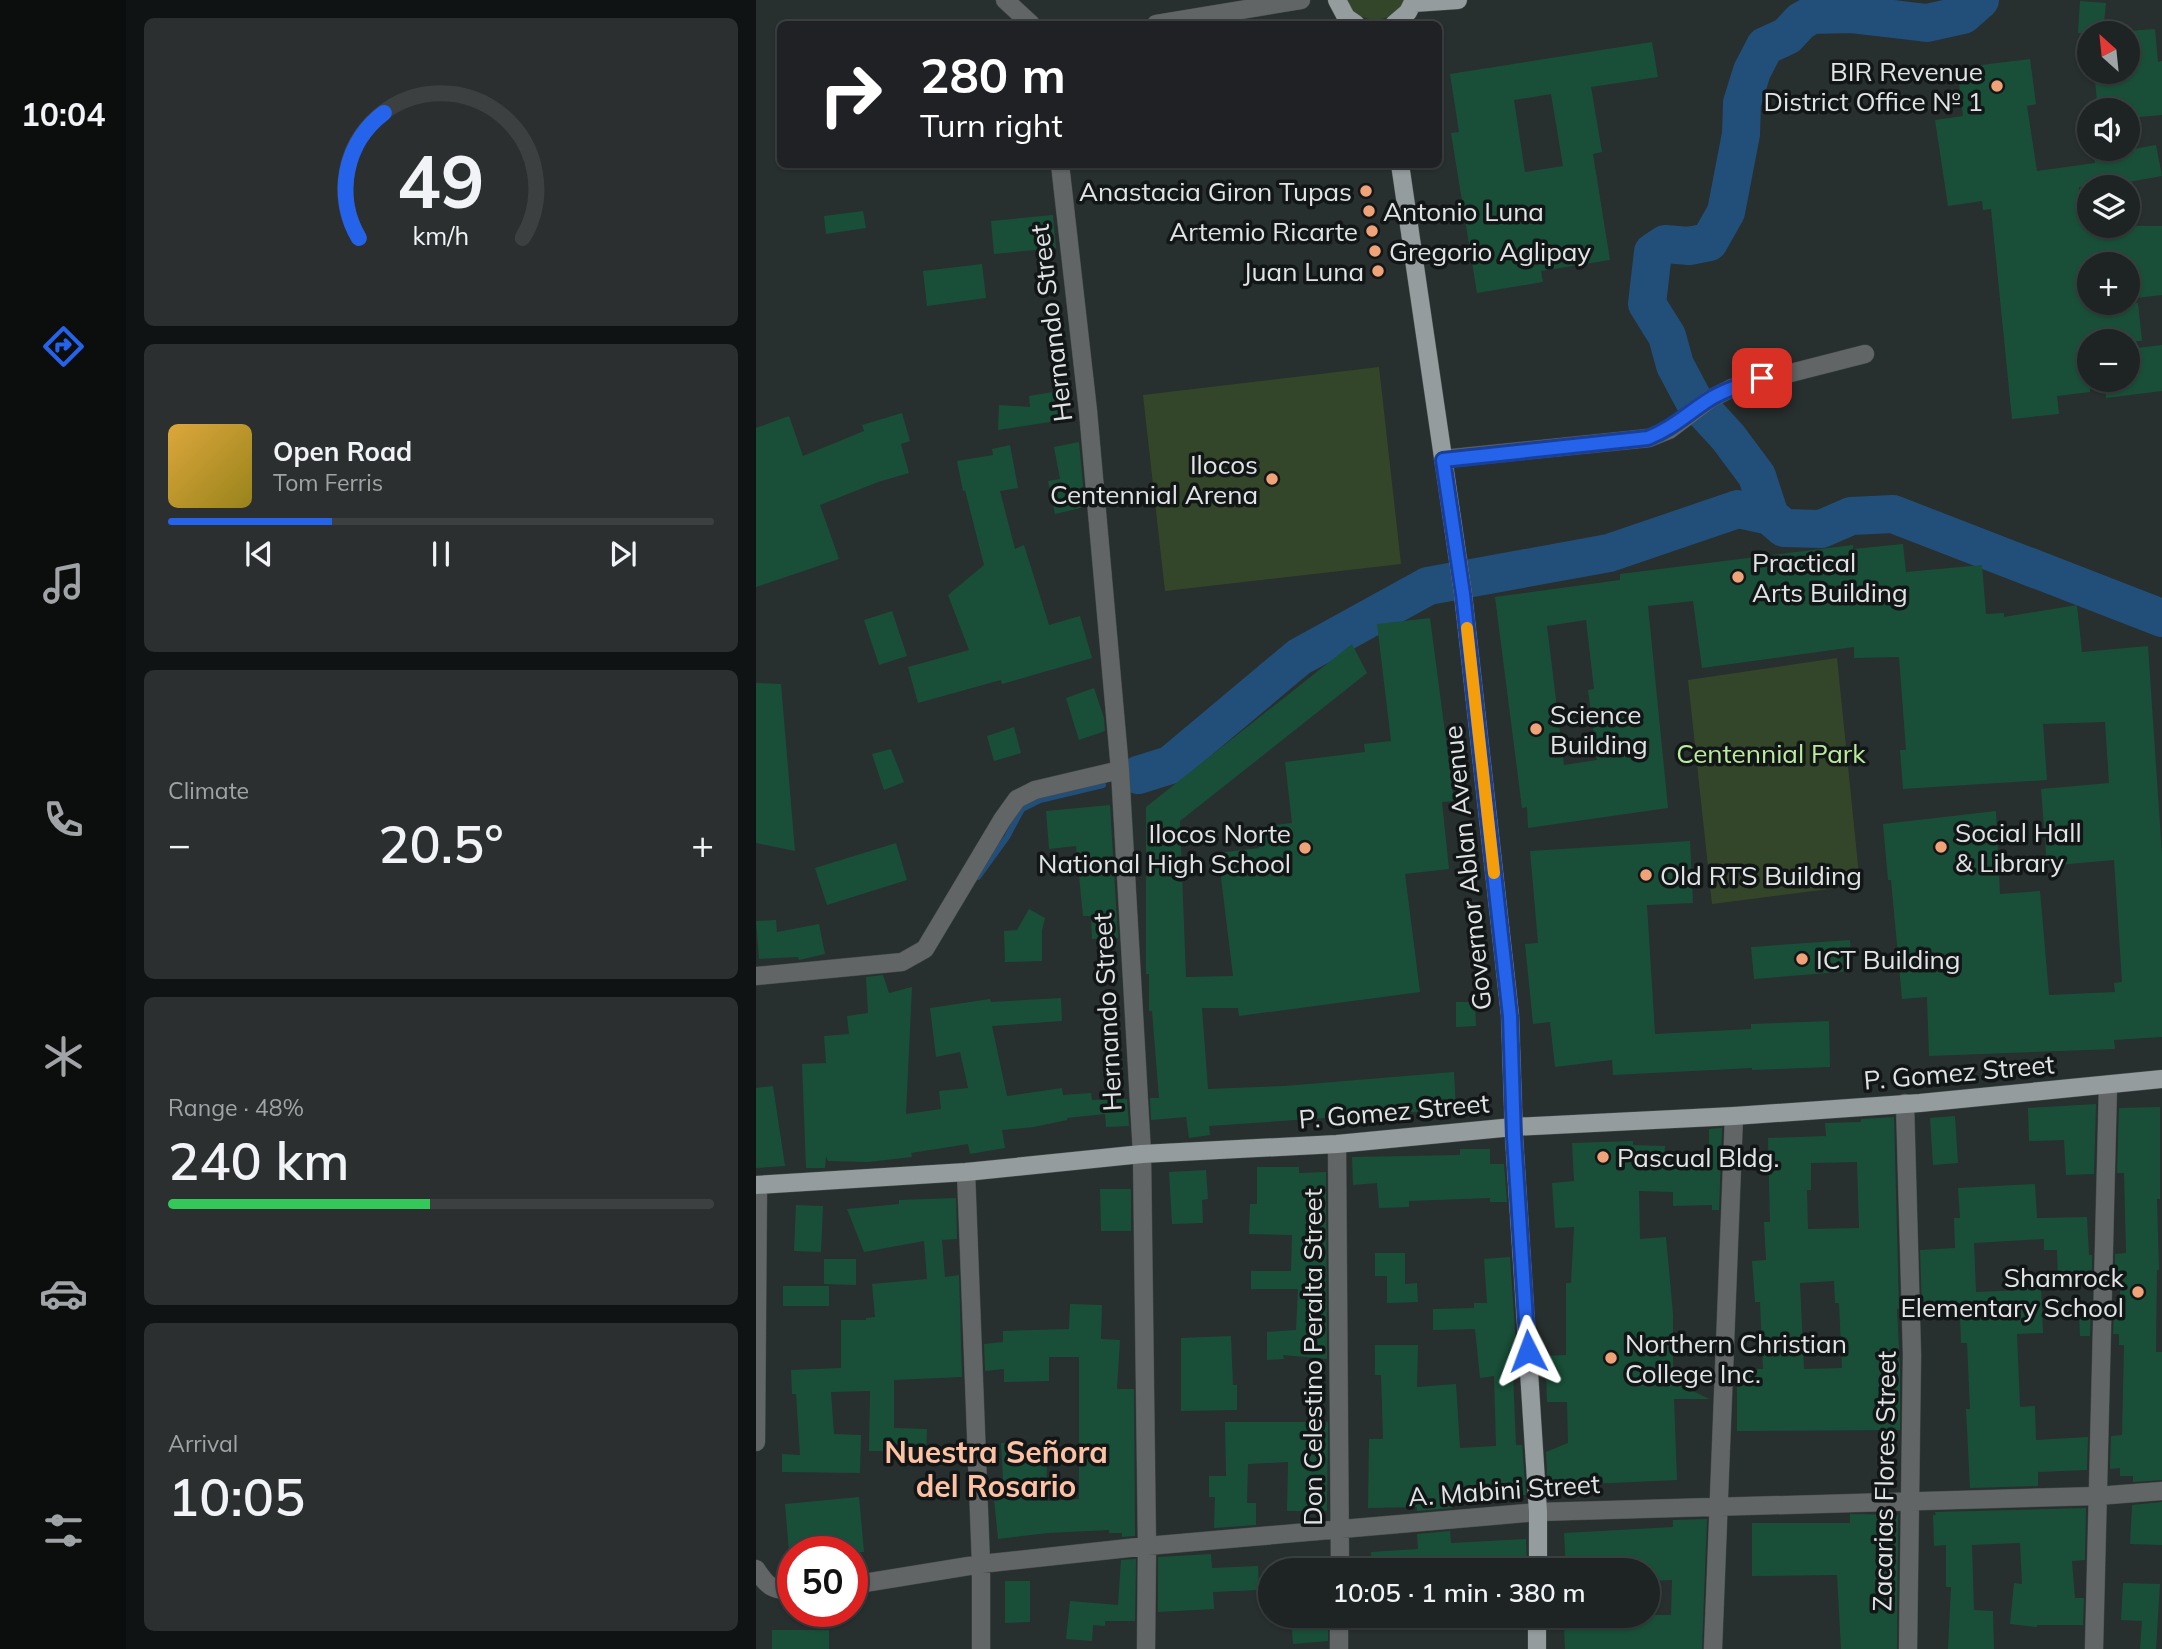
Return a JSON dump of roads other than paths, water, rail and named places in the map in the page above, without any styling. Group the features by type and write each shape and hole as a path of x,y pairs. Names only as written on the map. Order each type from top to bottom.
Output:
{"main road":[{"path":"1337,0 1346,17 1352,21"},
{"path":"1398,21 1408,12 1414,1 1458,0"},
{"name":"Governor Ablan Avenue","path":"1401,168 1460,569 1510,1016 1513,1127 1538,1511 1538,1558"},
{"name":"P. Gomez Street","path":"757,1185 966,1172 1142,1154 1337,1144 1513,1127 1905,1104 2162,1079"},
{"path":"1537,1628 1537,1649"}],"street":[{"path":"1005,0 1028,21"},
{"path":"1174,21 1301,0"},
{"name":"Hernando Street","path":"1060,168 1088,411 1120,770 1142,1154 1146,1649"},
{"path":"1443,460 1648,438 1677,424 1721,393 1742,385 1865,354"},
{"path":"756,976 902,962 915,956 925,949 1017,799 1035,790 1120,770"},
{"path":"2094,1649 2108,1085"},
{"name":"Zacarias Flores Street","path":"1905,1104 1912,1355 1908,1649"},
{"path":"1713,1649 1734,1116"},
{"name":"Don Celestino Peralta Street","path":"1337,1144 1339,1558"},
{"path":"966,1172 981,1564 981,1649"},
{"path":"756,1442 757,1185"},
{"name":"A. Mabini Street","path":"868,1582 981,1564 1147,1546 1538,1511 2097,1496 2162,1491"},
{"path":"756,1569 770,1586 777,1590"},
{"path":"1339,1628 1339,1649"}],"waterway":[{"path":"1770,516 1757,476 1728,437 1693,399 1675,365 1667,336 1647,304 1653,252 1665,244 1689,246 1709,242 1726,212 1741,134 1742,103 1752,71 1765,46 1787,36 1801,21 1812,15 1850,14 1927,23 1963,15 1980,0"},
{"path":"1138,775 1170,765 1299,657 1428,586 1609,553 1738,509 1770,516 1784,528 1821,529 1851,516 1893,514 2162,618"},
{"path":"978,877 1007,837 1022,809 1040,800 1103,785"}],"place":[{"name":"BIR Revenue District Office № 1","path":"1997,86"},
{"name":"Anastacia Giron Tupas","path":"1366,191"},
{"name":"Antonio Luna","path":"1369,211"},
{"name":"Artemio Ricarte","path":"1372,231"},
{"name":"Gregorio Aglipay","path":"1375,251"},
{"name":"Juan Luna","path":"1378,271"},
{"name":"Ilocos Centennial Arena","path":"1272,479"},
{"name":"Practical Arts Building","path":"1738,577"},
{"name":"Science Building","path":"1536,729"},
{"name":"Social Hall & Library","path":"1941,847"},
{"name":"Ilocos Norte National High School","path":"1305,848"},
{"name":"Old RTS Building","path":"1646,875"},
{"name":"ICT Building","path":"1802,959"},
{"name":"Pascual Bldg.","path":"1603,1157"},
{"name":"Shamrock Elementary School","path":"2138,1292"},
{"name":"Northern Christian College Inc.","path":"1611,1358"}],"district":[{"name":"Nuestra Señora del Rosario","path":"996,1469"}],"park label":[{"name":"Centennial Park","path":"1771,753"}]}
